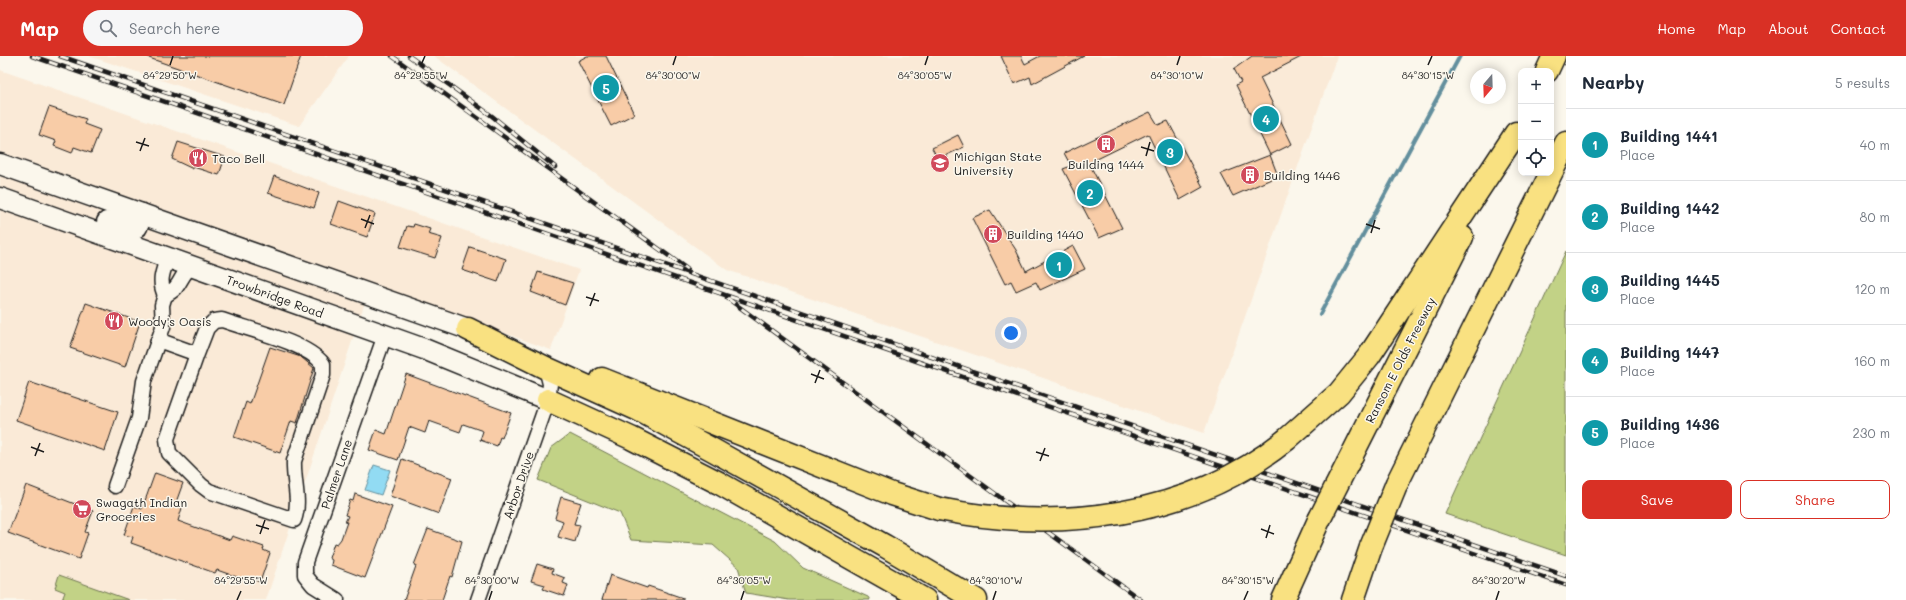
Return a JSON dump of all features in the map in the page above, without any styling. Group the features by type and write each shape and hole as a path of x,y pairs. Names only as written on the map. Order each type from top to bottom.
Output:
{"highway":[{"path":"1548,68 1554,56"},
{"path":"468,329 563,363 892,494 939,509 993,518 1029,521 1071,520 1133,511 1173,500 1222,480 1260,458 1287,439 1339,393 1369,356 1518,127"},
{"name":"Ransom E Olds Freeway","path":"1283,600 1319,520 1518,127"},
{"path":"1352,600 1371,547 1397,483 1566,143"},
{"path":"468,329 546,368 639,410 885,546 976,600"},
{"path":"548,400 631,438 706,476 926,600"}],"street":[{"path":"0,164 468,329"},
{"path":"0,174 74,200 112,204"},
{"path":"37,212 44,190"},
{"name":"Trowbridge Road","path":"0,198 424,349 548,400"},
{"path":"60,220 94,218 132,230 137,227 142,214"},
{"path":"165,295 161,287 160,279 168,257 175,245 189,242 252,262 288,266"},
{"path":"115,486 140,418 144,381 163,327 162,305 165,295 178,287 183,274 192,266"},
{"path":"311,309 304,296 307,287 313,284 386,301"},
{"path":"222,320 300,347 317,356 323,364 323,375 294,461 293,476 298,501 298,510 294,520 209,491 200,485 169,453 167,438 197,354 207,328 214,321 222,320"},
{"name":"Palmer Lane","path":"337,600 312,585 305,575 305,562 385,335"},
{"path":"158,340 197,354"},
{"name":"Arbor Drive","path":"478,600 548,400 550,384 546,368"}],"shaded area":[{"path":"89,56 349,56 299,126"},
{"name":"Michigan State University","path":"434,56 1337,56 1204,433 727,270"},
{"path":"0,70 579,270 551,350 371,284 266,600 0,600"}],"green space":[{"path":"1566,251 1566,555 1445,514"},
{"path":"570,434 775,541 803,568 868,597 870,600 789,600 746,593 738,567 713,545 631,540 620,513 538,480 551,448"},
{"path":"59,575 129,600 62,600 65,592 55,588"}],"water":[{"path":"374,465 390,470 381,495 365,490"}],"building":[{"path":"149,56 301,56 284,105 149,58"},
{"path":"587,56 606,56 634,114 611,126 578,61"},
{"path":"1001,56 1021,56 1025,64 1040,56 1084,56 1032,84 1030,77 1014,84"},
{"path":"1252,56 1303,56 1260,78 1292,144 1270,155 1236,85 1241,82 1234,69"},
{"path":"49,107 86,119 84,124 100,130 91,153 74,147 72,153 54,146 56,141 39,135"},
{"path":"1150,112 1158,125 1168,121 1203,187 1180,200 1148,134 1089,163 1122,228 1099,238 1063,169 1071,166 1064,153"},
{"path":"958,135 964,147 938,159 932,148"},
{"name":"Taco Bell","path":"178,142 225,157 219,175 193,167 193,169 172,159"},
{"name":"Building 1446","path":"1270,155 1278,176 1233,196 1221,174"},
{"path":"274,176 319,193 314,208 268,193"},
{"path":"339,201 375,214 367,237 331,224"},
{"path":"990,210 1016,250 1026,271 1073,246 1085,269 1040,290 1036,282 1016,291 1011,281 1005,284 972,218"},
{"path":"414,224 430,229 428,234 442,238 435,258 400,247 407,226 413,227"},
{"path":"470,247 506,259 498,282 462,270"},
{"path":"538,272 573,283 565,305 531,292"},
{"path":"86,303 140,322 125,367 70,348"},
{"path":"270,347 301,357 314,368 297,423 291,421 280,453 234,437 246,402 250,404"},
{"path":"406,374 511,413 502,438 500,437 497,446 480,440 483,431 463,424 460,432 429,421 425,433 409,427 398,460 369,450 376,430 386,434"},
{"path":"29,382 118,412 105,451 16,420"},
{"path":"402,459 452,478 439,514 390,496"},
{"path":"155,473 183,483 175,505 182,508 178,521 230,540 232,536 264,547 263,550 270,553 260,582 252,579 251,582 217,570 215,573 131,543 133,537 124,535 134,506 142,509"},
{"path":"26,485 93,511 85,532 88,533 79,559 8,533"},
{"path":"355,494 392,507 365,578 331,565 332,560 329,558 334,543 337,544 341,539 348,516 345,515 350,500 353,501"},
{"path":"561,497 581,503 574,524 580,525 575,542 558,537 563,521 555,518"},
{"path":"428,529 462,541 452,577 450,576 442,600 404,600 416,566 414,565"},
{"path":"537,564 553,569 552,573 565,578 563,583 568,585 564,596 543,589 545,585 531,581"},
{"path":"610,575 647,588 648,586 683,598 683,600 602,600"}],"waterway":[{"path":"1320,314 1460,56"}],"railway":[{"path":"32,56 1566,585"},
{"path":"60,56 1566,576"},
{"path":"392,56 687,269"},
{"path":"409,56 492,116 555,167"},
{"path":"727,298 1141,600"}],"place":[{"name":"Building 1436","path":"606,88"},
{"name":"Building 1447","path":"1266,119"},
{"name":"Building 1444","path":"1106,144"},
{"name":"Building 1445","path":"1170,152"},
{"name":"Taco Bell","path":"198,158"},
{"name":"Michigan State University","path":"940,163"},
{"name":"Building 1446","path":"1250,175"},
{"name":"Building 1442","path":"1090,193"},
{"name":"Building 1440","path":"993,234"},
{"name":"Building 1441","path":"1059,265"},
{"name":"Woody's Oasis","path":"114,321"},
{"name":"Swagath Indian Groceries","path":"82,509"}]}
